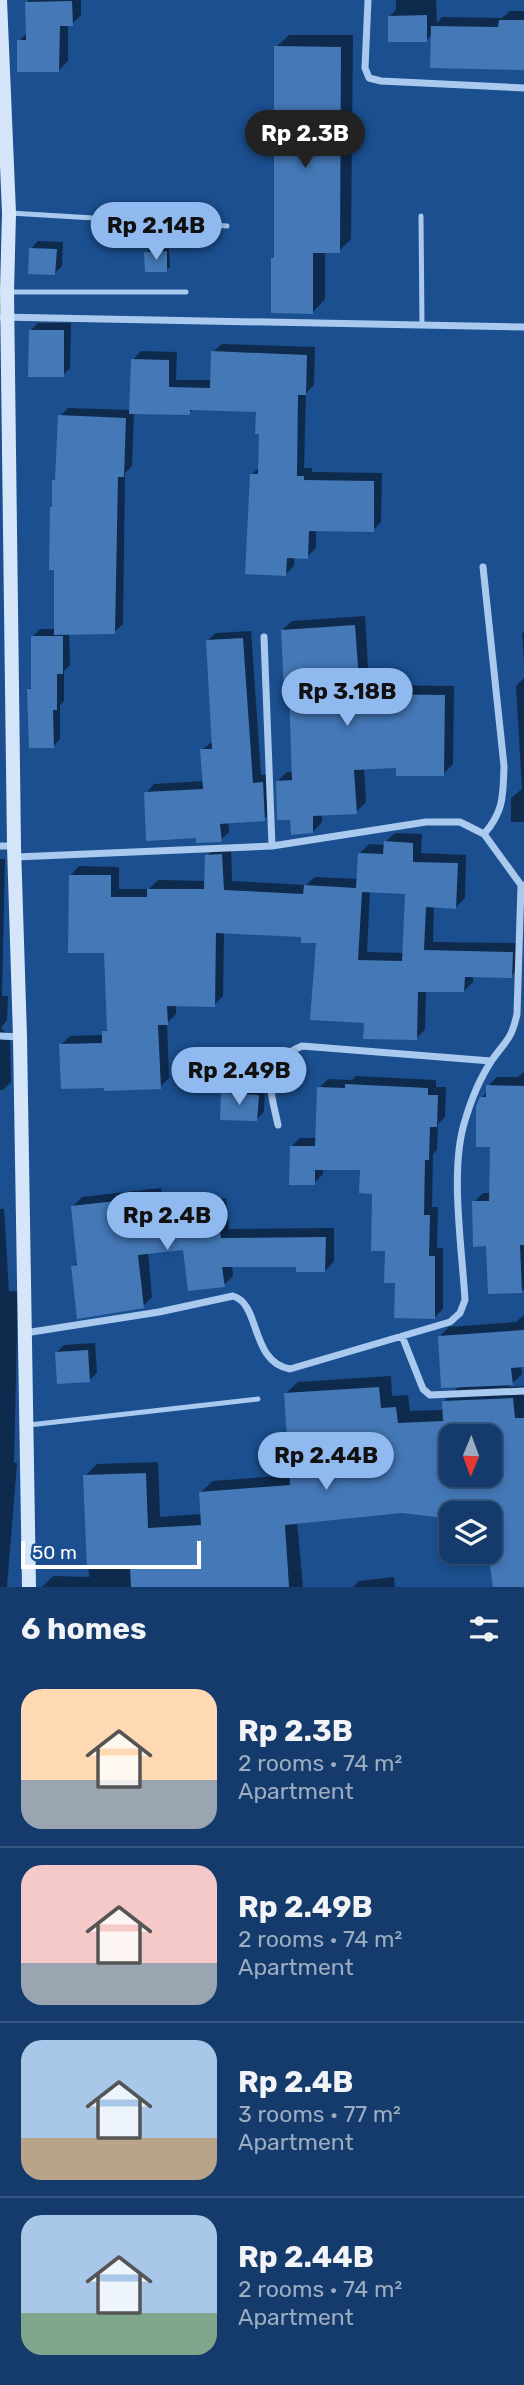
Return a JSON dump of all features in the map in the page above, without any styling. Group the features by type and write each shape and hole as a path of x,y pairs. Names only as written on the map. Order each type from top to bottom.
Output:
{"main road":[{"path":"0,0 9,213 4,317 10,850 20,1037 29,1587"}],"street":[{"path":"368,0 365,68 369,78 381,82 524,88"},
{"path":"4,317 524,327"},
{"path":"483,567 504,766 503,796 497,818 484,834"},
{"path":"264,637 272,846"},
{"path":"10,850 272,846 426,822 460,822 484,834 522,885 517,1014 510,1040 491,1061 464,1123 459,1148 457,1171 465,1300 460,1313 450,1322 290,1369 280,1367 270,1360 243,1302 233,1296 159,1312 24,1333"},
{"path":"0,1036 20,1037"},
{"path":"278,1125 270,1084 275,1065 285,1053 302,1046 491,1061"},
{"path":"402,1336 423,1390 430,1395 524,1391"}],"lane":[{"path":"9,213 227,226"},
{"path":"421,216 422,325"},
{"path":"7,292 186,292"},
{"path":"26,1425 258,1399"}],"building":[{"path":"72,1 73,26 60,26 59,72 17,72 17,40 26,40 25,2"},
{"path":"427,15 427,42 388,42 388,16"},
{"path":"499,20 524,20 524,70 430,68 431,26 498,27"},
{"path":"274,46 341,47 340,253 313,253 313,314 271,313 271,258 274,258"},
{"path":"29,248 57,249 55,275 28,274"},
{"path":"167,251 167,272 145,272 144,252"},
{"path":"29,330 64,330 64,377 28,377"},
{"path":"211,351 307,355 306,395 298,395 297,476 304,476 304,480 374,481 374,532 309,531 308,559 287,558 286,576 245,574 250,474 258,474 259,434 255,434 256,412 190,410 190,415 129,414 131,359 169,360 169,387 210,388"},
{"path":"58,415 126,418 124,477 118,477 115,634 54,635 54,570 49,570 50,507 52,480 55,480"},
{"path":"355,625 360,694 445,695 444,776 396,776 396,768 354,770 357,814 313,816 313,833 291,835 290,820 277,820 276,781 292,780 289,691 284,691 281,630"},
{"path":"31,636 63,636 63,674 57,674 57,710 53,710 54,748 29,748 27,689 31,689"},
{"path":"243,638 253,783 263,782 265,821 220,824 222,842 196,843 196,838 146,841 144,792 203,789 200,749 212,749 206,640"},
{"path":"384,841 413,843 413,862 458,863 456,909 426,907 424,950 513,952 512,978 465,977 464,992 418,992 417,1040 363,1039 364,1023 310,1020 316,943 301,943 301,937 216,933 215,1007 167,1006 168,1025 158,1025 161,1089 61,1089 59,1044 102,1043 102,1031 107,1031 104,953 68,953 69,875 111,875 111,897 147,897 147,889 204,889 205,855 222,854 224,890 303,894 304,885 356,888 358,853 383,854","holes":["362,892 405,894 402,961 358,960"]},
{"path":"345,1084 428,1088 428,1095 438,1095 437,1127 430,1127 429,1160 425,1160 424,1215 430,1215 429,1256 435,1256 435,1319 394,1318 395,1283 384,1283 385,1251 371,1251 372,1194 359,1193 360,1170 315,1170 315,1185 289,1185 290,1146 315,1146 317,1087 345,1088"},
{"path":"486,1085 524,1086 524,1245 520,1245 522,1293 488,1294 486,1246 473,1247 472,1201 489,1201 490,1147 476,1147 476,1106 480,1097 486,1097"},
{"path":"221,1093 259,1095 257,1121 220,1120"},
{"path":"152,1197 154,1213 217,1206 221,1238 326,1237 325,1272 296,1272 296,1267 222,1267 225,1287 188,1291 183,1250 138,1255 144,1308 77,1319 71,1266 77,1265 71,1206"},
{"path":"524,1330 524,1367 511,1368 513,1385 441,1388 438,1336"},
{"path":"88,1350 90,1382 57,1384 55,1352"},
{"path":"379,1387 381,1408 396,1407 398,1423 443,1421 442,1401 513,1398 515,1418 524,1418 524,1587 493,1587 490,1564 502,1564 502,1501 439,1501 439,1517 402,1513 285,1525 289,1587 131,1587 130,1567 87,1568 83,1475 146,1473 148,1528 201,1525 199,1492 290,1485 284,1393"}]}
